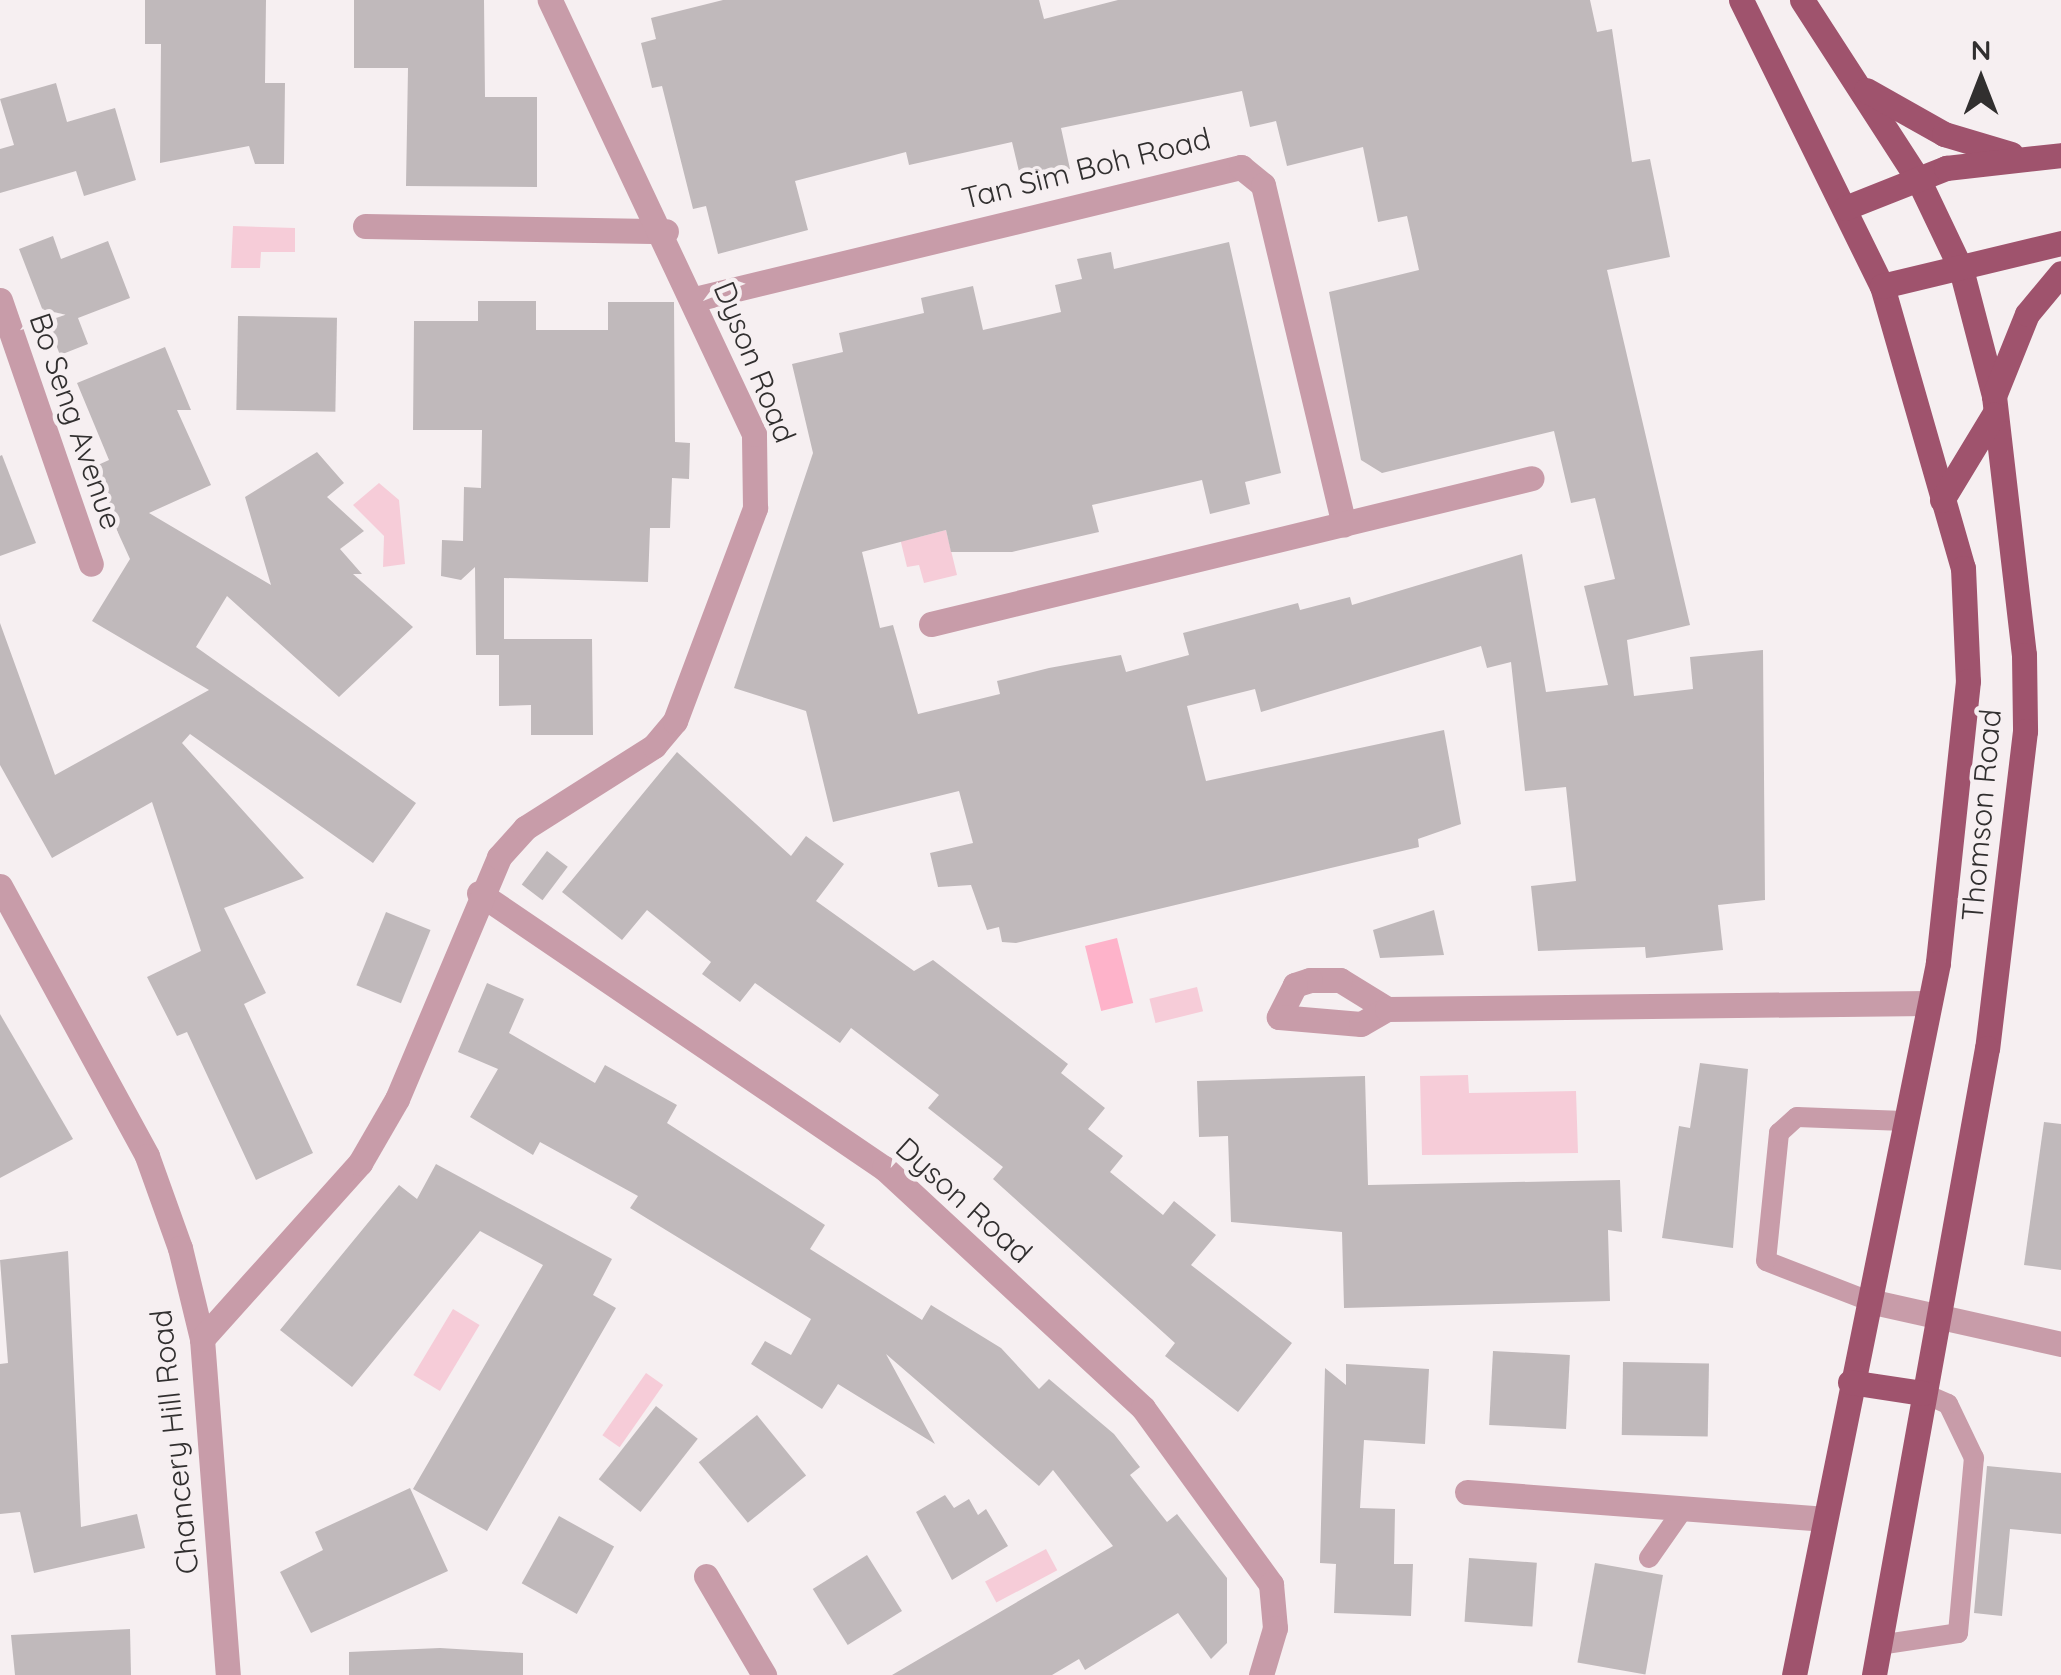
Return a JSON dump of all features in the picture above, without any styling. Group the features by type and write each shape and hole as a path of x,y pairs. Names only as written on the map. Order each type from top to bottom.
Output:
{"main road":[{"name":"Thomson Road","path":"1740,0 1882,286 1964,568 1967,746 1928,1003 1822,1519 1794,1675"},
{"name":"Thomson Road","path":"1802,0 1840,66 1918,179 1961,269 1994,405 2025,731 1943,1315 1923,1393 1874,1675"},
{"path":"1840,66 1910,118 2020,156"},
{"path":"1845,208 1918,179 2020,156 2061,155"},
{"path":"1882,286 2061,243"},
{"path":"1942,500 1994,405 2027,314 2061,273"},
{"path":"1850,1382 1923,1393"}],"street":[{"name":"Dyson Road","path":"202,1339 360,1163 397,1099 479,893 525,828 654,746 691,692 762,471 666,231 550,0"},
{"name":"Tan Sim Boh Road","path":"696,299 1240,167 1263,185 1344,524"},
{"path":"366,226 666,231"},
{"name":"Bo Seng Avenue","path":"0,300 91,564"},
{"path":"931,624 1532,478"},
{"name":"Chancery Hill Road","path":"0,886 148,1156 202,1339 228,1675"},
{"name":"Dyson Road","path":"479,893 884,1168 1143,1408 1270,1584 1265,1670"},
{"path":"1387,1010 1928,1003"},
{"path":"1868,1301 2061,1344"},
{"path":"1467,1492 1822,1519"},
{"path":"706,1576 764,1675"}],"lane":[{"path":"1868,1301 1766,1262 1779,1134 1797,1117 1904,1122"},
{"path":"1879,1645 1958,1633 1974,1458 1948,1404 1923,1393"},
{"path":"1650,1558 1684,1508"}],"shaded area":[{"path":"233,226 295,228 295,252 261,252 260,268 231,268"},
{"path":"379,483 399,500 405,564 383,567 384,536 353,505"},
{"path":"896,522 919,537 946,530 957,575 924,583 919,565 907,567"},
{"path":"1117,938 1133,1003 1101,1011 1085,946"},
{"path":"1197,987 1203,1011 1156,1023 1149,999"},
{"path":"1468,1075 1469,1093 1576,1091 1578,1153 1422,1155 1420,1076"},
{"path":"453,1309 480,1325 440,1391 413,1375"},
{"path":"646,1373 663,1385 620,1447 602,1435"},
{"path":"1046,1549 1057,1570 996,1603 985,1581"}],"building":[{"path":"145,0 266,0 265,83 285,83 284,164 255,164 249,146 160,163 161,44 145,44"},
{"path":"354,0 484,0 485,97 537,97 537,187 406,186 408,68 354,68"},
{"path":"723,0 1039,0 1044,19 1118,0 1590,0 1597,32 1612,29 1632,162 1650,159 1670,257 1607,270 1690,625 1627,640 1634,696 1693,689 1690,657 1763,650 1765,900 1718,905 1723,950 1646,958 1645,947 1538,951 1531,886 1576,881 1566,787 1525,791 1511,662 1487,668 1481,646 1261,712 1255,689 1187,706 1206,781 1444,730 1461,824 1418,839 1419,847 1016,943 1002,942 999,927 987,930 971,885 938,887 930,853 973,843 959,791 833,822 806,711 734,688 813,453 792,364 843,352 839,333 924,313 921,298 973,286 983,330 1061,312 1055,285 1082,279 1077,259 1111,252 1114,269 1229,242 1281,473 1245,482 1250,504 1210,514 1202,480 1092,505 1099,532 1012,552 951,552 946,530 862,552 880,628 893,625 918,714 1000,694 997,681 1049,668 1121,655 1126,672 1189,655 1183,633 1298,603 1300,610 1350,597 1352,605 1522,554 1546,692 1608,685 1584,586 1615,579 1595,498 1571,503 1554,431 1382,473 1361,460 1329,292 1419,270 1407,216 1378,222 1363,147 1287,166 1276,121 1250,127 1242,91 1061,128 1070,169 1021,180 1012,142 909,165 906,152 795,181 808,230 718,254 706,206 693,209 662,86 652,88 641,43 656,39 651,18"},
{"path":"56,83 67,122 115,108 136,180 84,196 76,171 0,193 0,149 14,145 0,99"},
{"path":"53,236 61,259 108,241 130,298 78,318 88,344 60,355 19,249"},
{"path":"478,301 536,301 536,330 608,330 608,302 674,302 675,442 690,443 689,479 672,478 670,528 650,528 648,582 504,578 504,639 592,639 593,735 531,735 531,705 499,706 499,655 476,655 475,567 461,580 441,576 442,540 463,541 464,487 481,488 482,430 413,430 414,321 478,321"},
{"path":"238,316 337,318 335,412 236,410"},
{"path":"165,347 191,410 177,410 211,485 149,513 271,585 245,497 317,452 344,483 327,497 364,531 340,549 362,574 353,574 413,627 339,697 227,596 196,647 416,803 373,863 190,734 182,743 304,878 224,908 266,993 244,1004 313,1153 256,1180 187,1032 177,1036 147,977 201,951 152,802 52,858 0,765 0,623 55,775 209,690 92,621 130,559 89,469 109,460 77,383"},
{"path":"0,456 36,543 0,556"},
{"path":"677,752 791,856 806,836 844,864 816,901 914,971 933,960 1068,1064 1061,1073 1105,1108 1088,1129 1123,1156 1110,1172 1163,1215 1174,1201 1216,1235 1191,1265 1292,1343 1238,1412 1165,1356 1175,1343 993,1179 1003,1167 928,1108 939,1095 851,1028 840,1043 755,983 740,1002 702,974 711,962 647,910 622,940 562,892"},
{"path":"547,851 568,867 542,900 522,885"},
{"path":"1434,910 1444,955 1380,958 1373,930"},
{"path":"386,912 431,930 401,1003 356,985"},
{"path":"487,983 524,999 509,1033 595,1083 605,1065 677,1105 667,1123 825,1225 810,1249 922,1320 931,1305 1001,1348 1039,1389 1049,1379 1114,1434 1140,1467 1130,1475 1167,1522 1177,1514 1227,1578 1227,1643 1211,1659 1178,1613 1085,1670 1079,1659 1052,1675 892,1675 1113,1546 1053,1470 1039,1486 886,1354 935,1444 838,1384 822,1409 751,1364 765,1341 791,1355 811,1319 630,1208 638,1196 540,1142 533,1155 470,1117 498,1069 458,1052"},
{"path":"0,1014 73,1139 0,1178"},
{"path":"1700,1063 1748,1069 1733,1248 1662,1238 1679,1126 1690,1128"},
{"path":"1365,1076 1368,1185 1620,1180 1622,1232 1608,1230 1610,1301 1344,1308 1342,1232 1231,1222 1228,1136 1199,1137 1197,1081"},
{"path":"2044,1122 2061,1124 2061,1270 2024,1265"},
{"path":"436,1164 612,1259 593,1295 616,1308 487,1531 413,1489 543,1265 480,1231 352,1387 280,1330 399,1185 417,1199"},
{"path":"68,1251 81,1527 137,1514 145,1548 34,1573 20,1512 0,1514 0,1364 8,1363 0,1260"},
{"path":"1493,1351 1570,1355 1566,1429 1489,1425"},
{"path":"1623,1362 1709,1364 1708,1436 1622,1435"},
{"path":"1346,1364 1429,1369 1425,1444 1364,1440 1360,1508 1395,1509 1394,1564 1413,1564 1411,1616 1334,1613 1336,1564 1320,1563 1325,1368 1346,1385"},
{"path":"656,1406 698,1439 641,1512 599,1479"},
{"path":"757,1415 806,1476 748,1523 699,1462"},
{"path":"1987,1466 2061,1473 2061,1534 2010,1529 2002,1616 1974,1613"},
{"path":"410,1488 448,1571 311,1633 280,1572 323,1550 315,1532"},
{"path":"945,1495 954,1508 969,1499 978,1515 986,1509 1008,1546 952,1580 916,1512"},
{"path":"559,1516 614,1547 577,1614 522,1583"},
{"path":"867,1555 902,1611 848,1645 813,1589"},
{"path":"1469,1558 1537,1563 1532,1627 1465,1622"},
{"path":"1595,1563 1663,1575 1645,1674 1577,1662"},
{"path":"130,1629 131,1675 15,1675 11,1635"},
{"path":"440,1648 523,1653 523,1675 349,1675 349,1652"}]}
